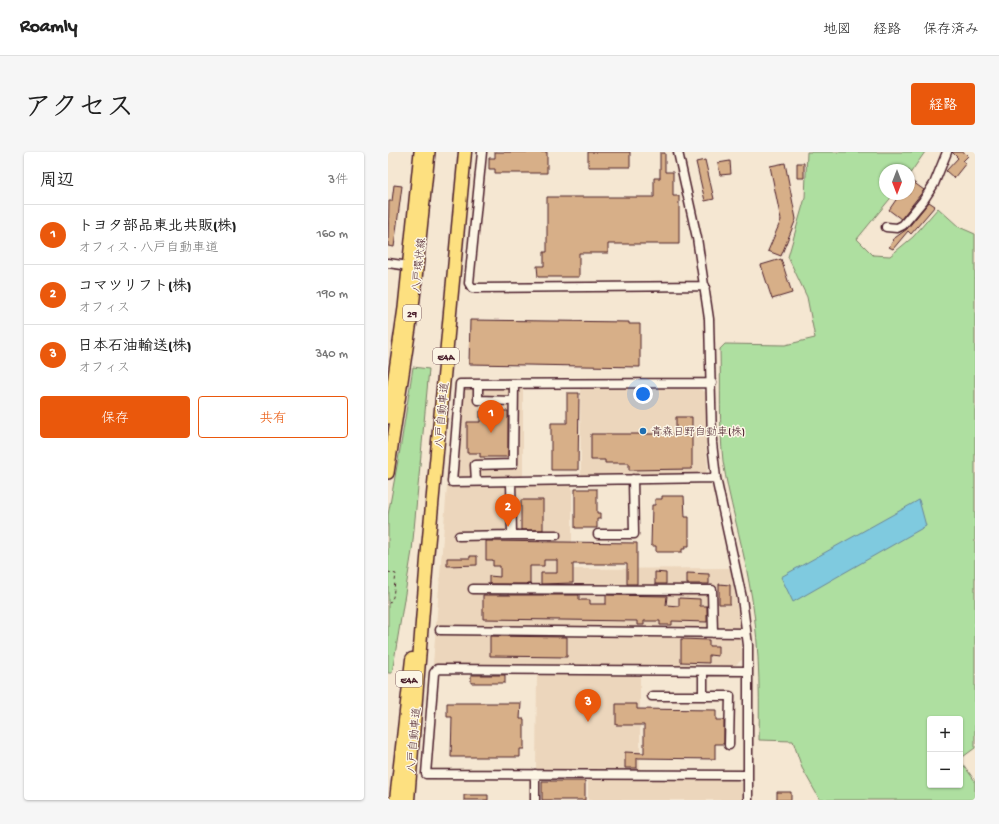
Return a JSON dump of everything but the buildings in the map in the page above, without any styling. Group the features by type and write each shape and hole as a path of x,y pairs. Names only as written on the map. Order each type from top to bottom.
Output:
{"highway":[{"name":"八戸自動車道","path":"408,800 427,559 465,152"},
{"name":"八戸自動車道","path":"396,800 413,652 427,559"}],"main road":[{"name":"八戸環状線","path":"388,418 397,365 409,266 420,152"},
{"name":"八戸環状線","path":"388,473 413,308 429,152"}],"street":[{"path":"482,152 469,283 472,288 705,286"},
{"path":"678,152 697,238 709,319 712,383 712,443 716,478 742,598 746,633 748,671 748,800"},
{"path":"886,226 897,228 903,225 923,201 934,184 947,152"},
{"path":"388,263 409,266"},
{"path":"712,383 460,384 452,482 716,478"},
{"path":"478,384 478,400 514,400"},
{"path":"476,481 475,465 513,464 514,384"},
{"path":"598,534 634,534 634,479"},
{"path":"511,481 512,535"},
{"path":"459,536 556,535"},
{"path":"473,589 712,590 713,633"},
{"path":"440,630 746,633"},
{"path":"748,671 437,669 434,673 426,774 748,775"},
{"path":"702,671 703,696"},
{"path":"652,696 730,696 729,745"},
{"path":"535,774 535,800"}],"path":[{"path":"388,572 396,574 393,597 388,605"}],"shaded area":[{"path":"466,388 523,388 523,477 460,478 456,475 463,392"},
{"name":"青森日野自動車(株)","path":"580,388 697,388 706,392 706,445 708,469 704,475 581,477"},
{"path":"572,484 572,569 730,568 740,623 742,660 734,666 433,664 447,486"},
{"path":"537,673 640,673 640,771 536,771"},
{"path":"588,778 736,780 742,783 742,800 588,800"}],"green space":[{"path":"807,152 925,152 915,166 915,164 879,164 879,200 889,200 857,239 873,255 890,256 913,237 938,208 959,227 975,234 975,748 963,757 963,716 927,716 927,788 963,788 963,764 975,781 975,800 820,800 802,768 793,741 759,740 759,678 757,637 752,597 723,461 720,349 725,344 785,345 815,338 807,297 788,257 805,198"},
{"path":"413,367 429,369 412,551 392,673 388,673 388,515"}],"water":[{"path":"919,500 926,526 793,602 781,577"}],"place":[{"name":"青森日野自動車(株)","path":"643,431"},
{"name":"トヨタ部品東北共販(株)","path":"491,433"},
{"name":"コマツリフト(株)","path":"508,527"},
{"name":"日本石油輸送(株)","path":"588,722"}]}
